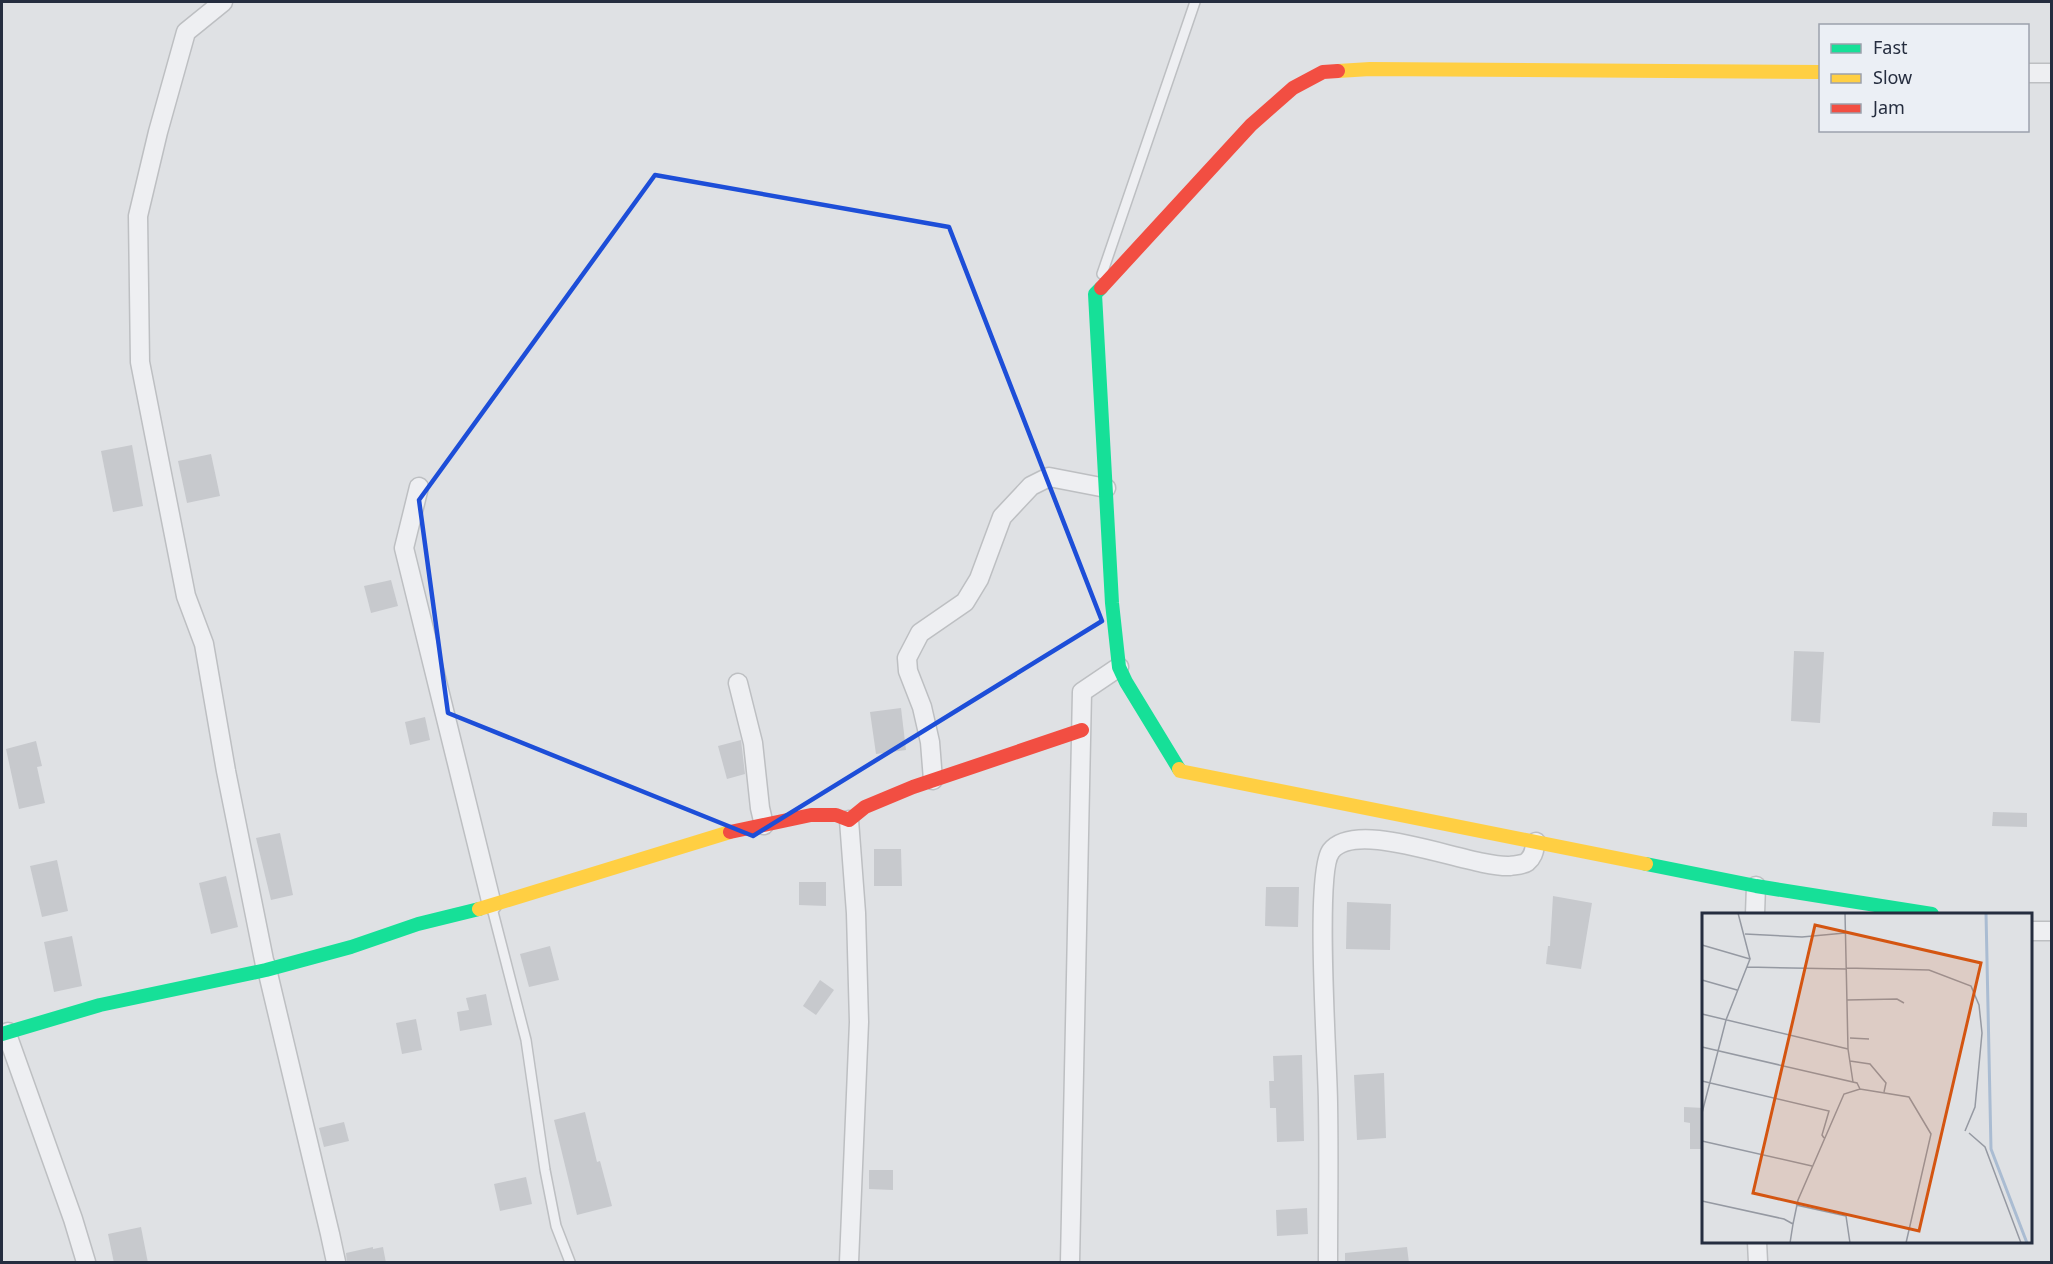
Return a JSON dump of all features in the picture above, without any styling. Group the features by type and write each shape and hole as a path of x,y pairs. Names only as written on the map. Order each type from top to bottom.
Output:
{"street":[{"path":"222,2 186,32 158,132 138,216 140,362 186,596 204,644 226,771 266,968 336,1263"},
{"path":"1819,72 1370,69 1323,72 1293,88 1251,125 1095,294 1112,603 1119,666 1126,682 1180,771 1756,886 1920,913"},
{"path":"2029,73 2052,73"},
{"path":"933,780 930,742 922,707 908,671 907,658 920,633 965,602 979,579 1002,517 1031,486 1049,477 1106,488"},
{"path":"419,487 404,548 492,905"},
{"path":"1070,1263 1082,692 1119,666"},
{"path":"738,683 753,743 764,825"},
{"path":"849,819 865,807 933,780 1082,730"},
{"path":"86,1263 70,1208 5,1033 100,1005 351,947 418,924 492,905 731,832 811,815 836,814 849,819"},
{"path":"849,819 856,913 859,1022 849,1263"},
{"path":"1328,1263 1328,1104 1322,934 1325,876 1329,853 1340,843 1356,839 1379,840 1425,849 1480,864 1514,866 1526,864 1533,856 1536,842"},
{"path":"1755,913 1756,886"},
{"path":"2032,931 2052,931"},
{"path":"1758,1243 1758,1263"}],"lane":[{"path":"1095,294 1195,2"},
{"path":"492,905 526,1040 545,1170 556,1226 570,1263"}],"highlighted area":[{"path":"655,175 949,227 1102,621 753,836 448,713 419,500"}],"building":[{"path":"132,445 143,506 113,512 101,451"},
{"path":"211,454 220,496 187,503 178,461"},
{"path":"391,580 398,606 371,613 364,586"},
{"path":"1794,651 1824,652 1820,723 1791,721"},
{"path":"901,708 906,750 876,754 870,712"},
{"path":"425,717 430,740 410,745 405,722"},
{"path":"741,740 745,774 727,779 718,746"},
{"path":"36,741 42,766 37,767 45,803 19,809 6,749"},
{"path":"1993,812 2027,813 2027,827 1992,826"},
{"path":"280,833 293,895 271,900 256,838"},
{"path":"874,849 901,849 902,886 874,886"},
{"path":"57,860 68,911 42,917 30,866"},
{"path":"226,876 238,927 211,934 199,883"},
{"path":"799,882 826,882 826,906 799,905"},
{"path":"1266,887 1299,887 1298,927 1265,926"},
{"path":"1553,896 1592,903 1581,969 1546,964 1548,946 1550,946"},
{"path":"1347,902 1391,904 1390,950 1346,949"},
{"path":"72,936 82,986 54,992 44,942"},
{"path":"550,946 559,980 529,987 520,954"},
{"path":"820,980 834,990 816,1015 803,1006"},
{"path":"486,994 492,1025 460,1031 457,1012 469,1010 466,998"},
{"path":"416,1019 422,1050 402,1054 396,1023"},
{"path":"1302,1055 1304,1141 1277,1142 1276,1108 1270,1108 1269,1081 1274,1081 1273,1056"},
{"path":"1384,1073 1386,1138 1357,1140 1354,1075"},
{"path":"1684,1107 1702,1108 1702,1149 1690,1149 1690,1123 1684,1122"},
{"path":"585,1112 597,1162 600,1161 612,1206 577,1215 554,1120"},
{"path":"344,1122 349,1141 324,1147 319,1128"},
{"path":"869,1170 893,1170 893,1190 869,1189"},
{"path":"526,1177 532,1204 500,1211 494,1184"},
{"path":"1307,1208 1308,1234 1277,1236 1276,1210"},
{"path":"141,1227 148,1263 114,1263 108,1234"},
{"path":"373,1247 373,1249 383,1247 386,1263 347,1263 346,1253"},
{"path":"1407,1247 1409,1263 1345,1263 1345,1253"}],"traffic: fast":[{"path":"1101,288 1095,294 1112,603 1119,667 1179,769"},
{"path":"1646,864 1756,886 1926,913"},
{"path":"2,1034 100,1005 266,970 351,947 418,924 479,909"}],"traffic: slow":[{"path":"1338,71 1370,69 1819,72"},
{"path":"1179,769 1646,864"},
{"path":"479,909 730,832"}],"traffic: jam":[{"path":"1101,288 1251,125 1293,88 1323,72 1338,71"},
{"path":"730,832 811,815 836,815 849,820 865,807 913,787 1082,730"}]}
